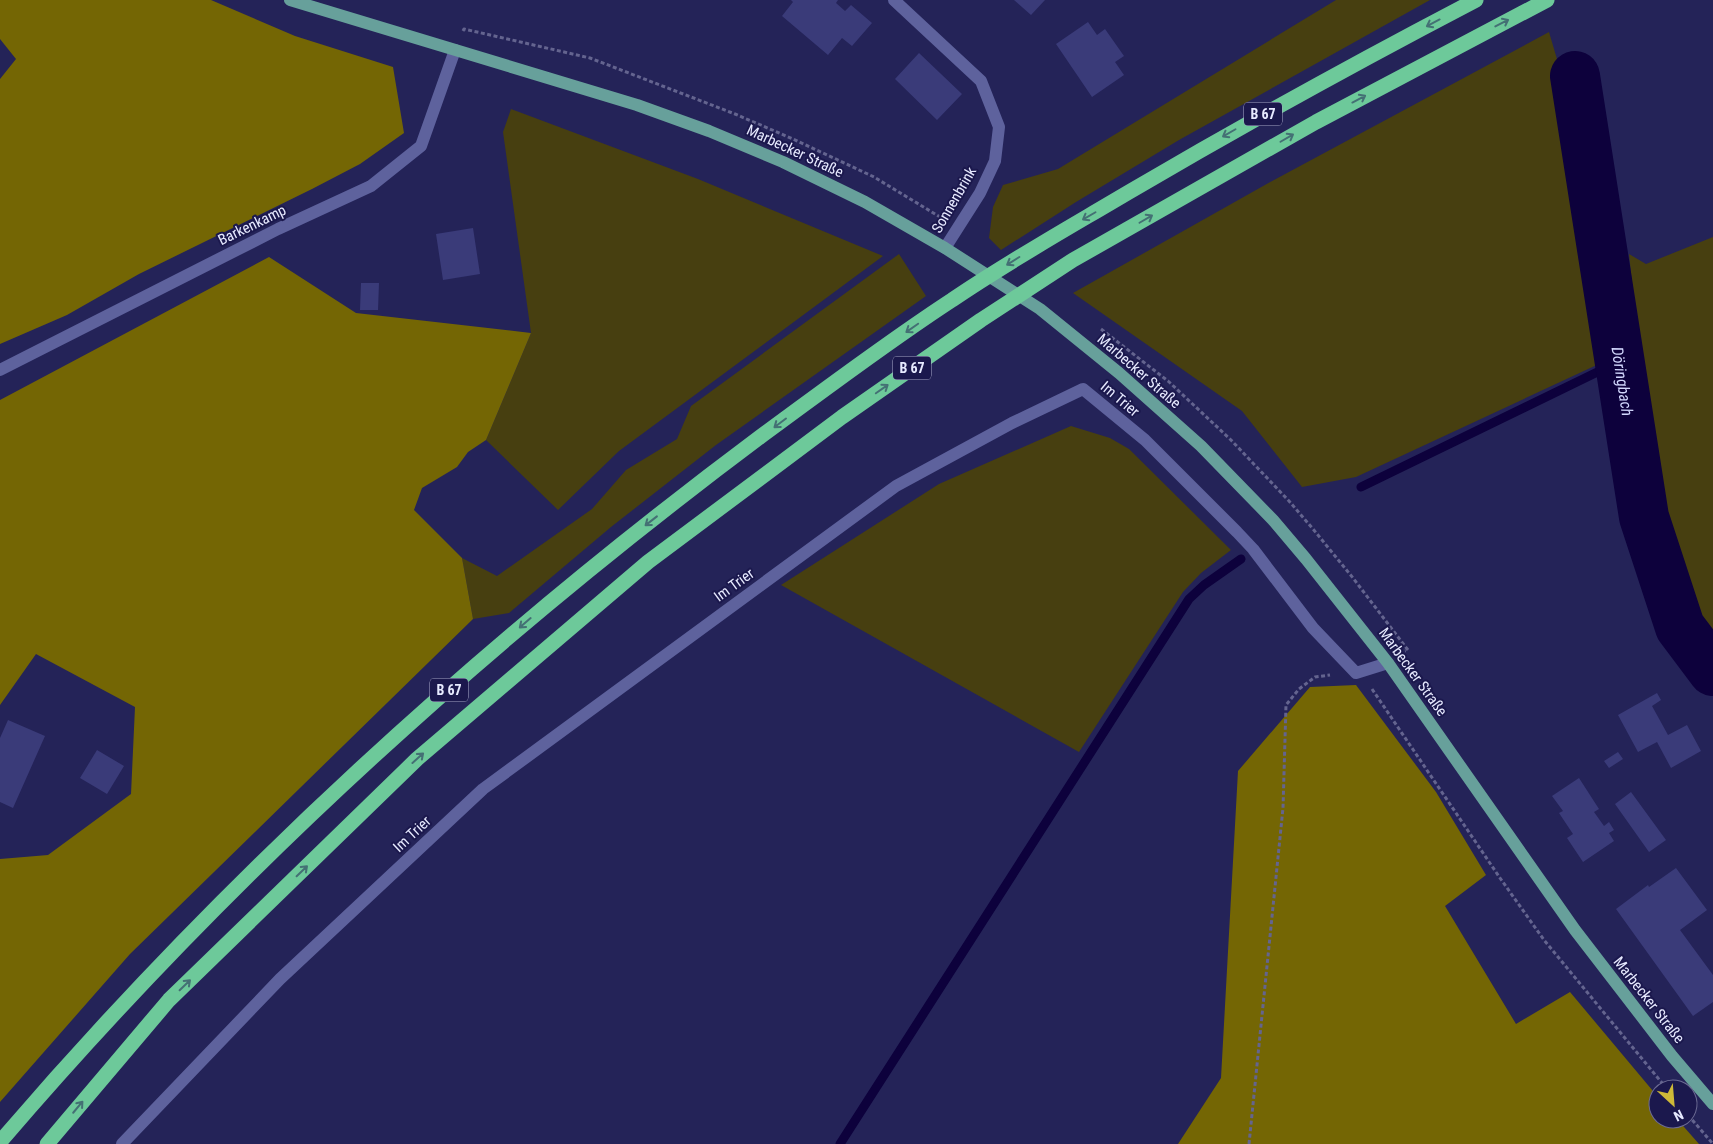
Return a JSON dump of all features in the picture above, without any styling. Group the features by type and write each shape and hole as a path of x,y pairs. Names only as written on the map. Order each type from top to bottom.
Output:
{"highway":[{"name":"B 67","path":"0,1142 56,1076 137,990 259,865 380,751 565,589 708,476 870,357 952,300 1054,236 1249,122 1476,0"},
{"name":"B 67","path":"47,1144 170,1000 417,759 648,562 842,417 981,320 1073,260 1316,122 1547,0"}],"main road":[{"name":"Marbecker Straße","path":"290,0 637,105 709,131 783,162 865,202 945,248 1040,309 1119,373 1201,446 1273,520 1388,663 1574,930 1672,1056 1713,1104"}],"street":[{"name":"Sonnenbrink","path":"894,0 981,81 999,127 995,160 980,193 945,248"},
{"name":"Barkenkamp","path":"0,370 278,230 371,186 421,146 454,50"},
{"name":"Im Trier","path":"122,1144 280,979 484,789 896,486 1012,423 1083,389 1145,440 1237,532 1253,549 1314,628 1356,673"},
{"path":"1356,673 1388,663"}],"path":[{"path":"1249,1144 1283,808 1286,705 1299,689 1316,676 1356,673 1374,692 1544,940 1658,1079"},
{"path":"1698,1127 1713,1144"}],"shaded area":[{"path":"0,0 211,0 295,36 393,67 404,133 360,164 139,274 67,315 0,344 0,79 16,59 0,39"},
{"path":"1336,0 1430,0 1179,140 1001,250 989,238 993,207 1003,185 1058,169"},
{"path":"1549,32 1562,76 1555,101 1601,363 1356,477 1302,487 1242,411 1073,293 1274,180"},
{"path":"511,109 698,179 883,256 619,451 558,510 486,440 531,333 503,132"},
{"path":"1713,237 1713,654 1685,609 1663,524 1642,381 1629,254 1646,264"},
{"path":"899,254 926,296 716,445 611,527 509,613 473,619 462,558 497,576 592,509 626,470 677,439 691,406"},
{"path":"269,257 356,313 531,333 486,440 468,452 457,467 422,488 414,510 462,558 473,619 130,954 0,1102 0,859 48,855 131,794 135,707 36,654 0,705 0,400"},
{"path":"1071,426 1110,438 1129,449 1231,550 1201,573 1183,592 1079,752 781,585 939,484"},
{"path":"1356,685 1436,792 1486,875 1445,906 1516,1024 1570,992 1648,1085 1648,1129 1686,1129 1699,1144 1178,1144 1221,1078 1238,771 1310,687"}],"building":[{"path":"791,0 838,0 836,3 845,11 851,5 872,23 852,46 842,38 828,55 782,16 793,2"},
{"path":"1014,0 1045,0 1031,15"},
{"path":"1088,22 1097,35 1105,29 1124,56 1115,62 1124,75 1092,97 1056,44"},
{"path":"919,53 962,94 937,120 895,79"},
{"path":"473,228 480,274 443,280 436,234"},
{"path":"361,283 379,283 378,310 360,310"},
{"path":"1657,693 1661,700 1652,706 1668,735 1687,725 1701,751 1671,768 1657,742 1638,752 1618,715"},
{"path":"8,720 45,736 13,808 0,802 0,738"},
{"path":"97,750 124,766 107,794 80,778"},
{"path":"1618,752 1623,759 1609,768 1604,761"},
{"path":"1579,778 1599,809 1594,812 1604,826 1609,822 1614,830 1609,833 1614,841 1583,862 1567,838 1573,834 1559,813 1563,811 1552,796"},
{"path":"1631,792 1666,840 1649,852 1615,804"},
{"path":"1676,868 1707,910 1680,930 1713,975 1713,1002 1693,1016 1616,909 1648,885 1649,887"}],"waterway":[{"name":"Döringbach","path":"1575,76 1644,517 1680,627 1713,671"},
{"path":"1361,487 1620,361"},
{"path":"840,1144 1189,599 1204,585 1241,559"}]}
